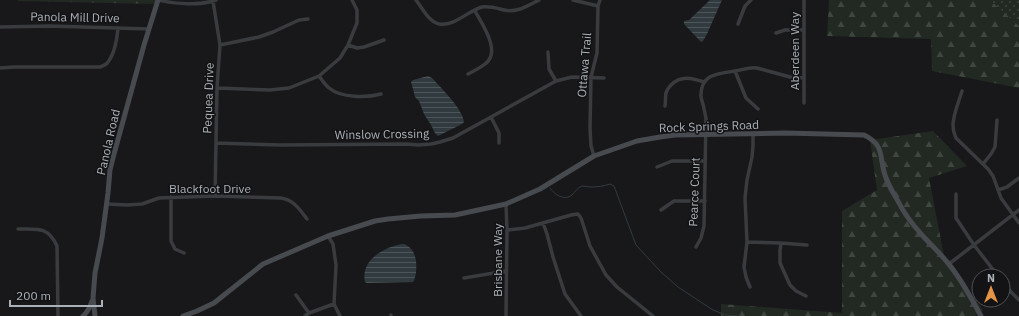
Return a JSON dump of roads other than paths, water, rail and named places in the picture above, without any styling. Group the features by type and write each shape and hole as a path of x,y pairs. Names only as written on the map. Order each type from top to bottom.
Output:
{"street":[{"path":"158,0 182,4 214,1"},
{"name":"Panola Road","path":"95,316 93,298 95,273 107,204 110,170 158,0"},
{"path":"217,88 270,90 288,88 319,76 340,58 348,46 357,23 357,10 352,0"},
{"path":"416,0 429,17 434,22 440,24 452,23 475,10 482,8 489,7 515,11 523,9 539,0"},
{"path":"573,0 598,6"},
{"name":"Ottawa Trail","path":"594,156 591,146 590,128 591,77 597,53 598,6 600,0"},
{"path":"738,24 745,6 751,0"},
{"name":"Aberdeen Way","path":"804,0 804,103"},
{"name":"Pequea Drive","path":"214,1 220,45 217,88 214,196"},
{"path":"468,74 486,64 491,58 492,53 490,40 475,10"},
{"path":"220,45 259,37 299,20 308,19"},
{"name":"Panola Mill Drive","path":"0,27 50,26 149,29"},
{"path":"0,68 100,67 108,64 117,39 118,28"},
{"path":"776,32 785,30 804,30"},
{"path":"348,46 357,48 364,47 384,40"},
{"path":"548,52 549,69 556,81"},
{"path":"665,106 668,88 675,82 685,78 693,78 704,82 715,74 757,68 790,77 804,78"},
{"path":"735,71 746,98 758,109"},
{"path":"319,76 330,89 346,95 373,96 381,94"},
{"name":"Winslow Crossing","path":"216,144 432,144 453,138 556,81 572,77 604,78"},
{"name":"Pearce Court","path":"696,247 701,238 704,226 706,118 700,96 704,82"},
{"path":"962,91 953,126 956,138 988,169 993,176 1001,198 1019,223"},
{"path":"491,117 499,133 499,143"},
{"path":"983,164 995,147 997,120"},
{"name":"Rock Springs Road","path":"183,316 214,303 263,264 328,236 358,226 382,220 421,216 455,215 506,204 540,189 594,156 637,142 675,135 785,133 864,135 869,137 878,145 881,150 886,178 908,219 949,264 982,316"},
{"path":"750,287 744,268 747,242 745,198 752,157 753,134"},
{"path":"657,167 672,161 705,161"},
{"path":"998,190 1007,187 1019,178"},
{"path":"956,194 956,218 992,268"},
{"name":"Blackfoot Drive","path":"107,204 142,204 158,198 171,197 214,196 286,199 297,206 307,219"},
{"path":"171,197 171,241 175,249 184,253"},
{"path":"661,210 674,201 705,201"},
{"name":"Brisbane Way","path":"506,204 506,316"},
{"path":"949,264 1019,210"},
{"path":"507,230 525,228 578,214 581,218 590,246 606,275 653,316"},
{"path":"543,223 565,294 581,316"},
{"path":"18,229 39,229 46,232 51,235 57,246 58,316"},
{"path":"328,236 333,244 336,265 334,304 340,316"},
{"path":"747,242 807,245"},
{"path":"781,243 780,263 790,286 806,296"},
{"path":"464,278 506,271"},
{"path":"1011,292 1019,300"},
{"path":"296,295 309,313"},
{"path":"83,316 89,309 93,298"},
{"path":"305,316 309,313 334,304"}],"waterway":[{"path":"550,188 557,195 569,197 582,186 596,187 610,184 614,186 636,245 661,272 678,287 713,310 726,315 739,316"}]}
